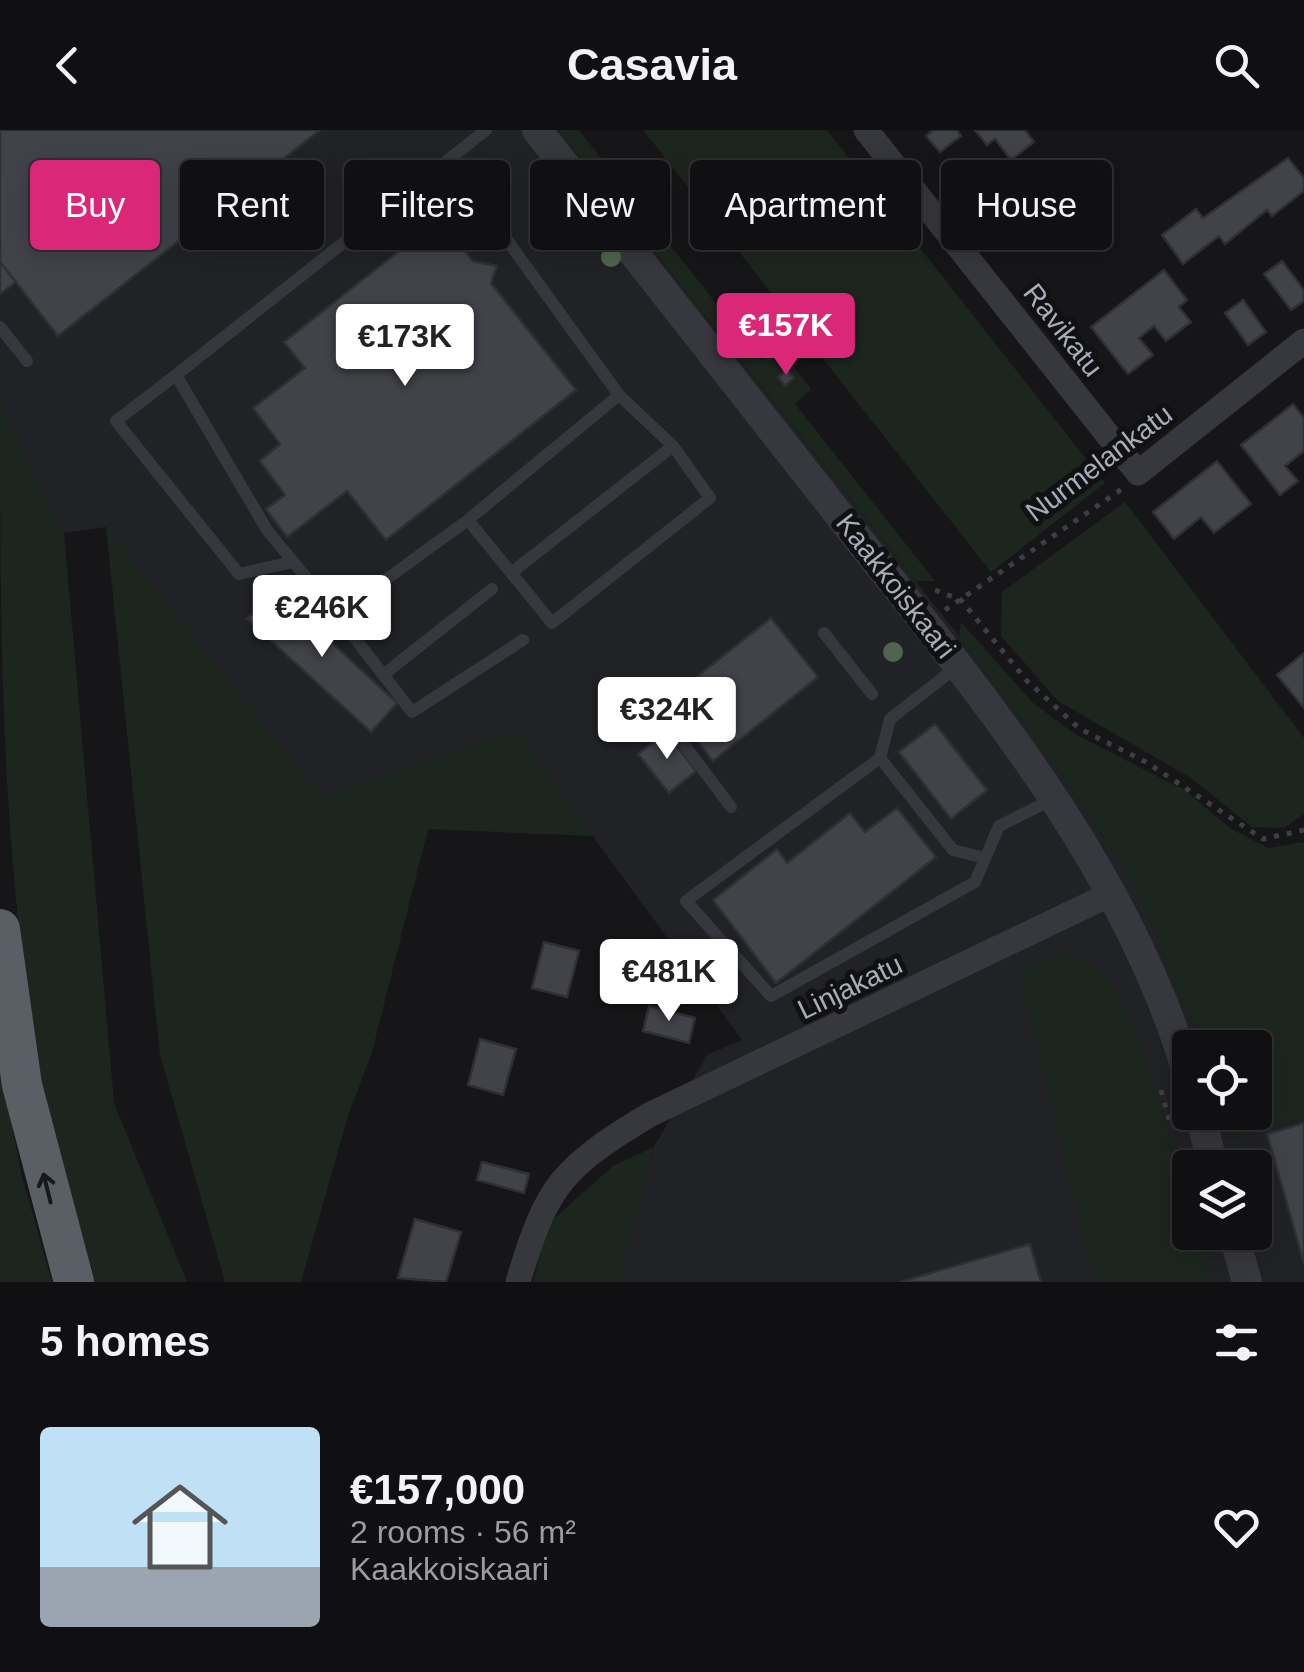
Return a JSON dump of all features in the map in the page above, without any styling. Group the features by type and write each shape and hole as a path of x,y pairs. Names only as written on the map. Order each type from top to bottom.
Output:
{"highway":[{"path":"0,929 22,1085 74,1282"}],"street":[{"name":"Kaakkoiskaari","path":"537,130 958,666 1053,798 1114,893 1148,966 1172,1032"},
{"name":"Ravikatu","path":"866,130 1138,473"},
{"name":"Nurmelankatu","path":"1138,473 1304,341"},
{"name":"Linjakatu","path":"518,1282 538,1214 562,1179 595,1148 649,1115 1114,893"},
{"path":"1238,1250 1247,1282"}],"lane":[{"path":"451,160 486,130"},
{"path":"293,562 239,574 116,421 344,244"},
{"path":"468,520 552,624 710,498 673,446 620,395 510,244"},
{"path":"0,326 26,360"},
{"path":"176,375 267,530 412,712 523,640"},
{"path":"337,615 468,520 620,395"},
{"path":"511,573 673,446"},
{"path":"383,674 492,588"},
{"path":"824,632 872,694"},
{"path":"958,666 890,719 880,758 686,901 771,996 975,882 999,826 1053,798"},
{"path":"676,734 731,806"},
{"path":"880,758 953,850 985,858"}],"path":[{"name":"Nurmelankatu","path":"916,612 961,600 1127,486 1138,473"},
{"path":"916,612 924,588 961,600 1027,680 1080,728 1146,762 1263,839 1304,830"},
{"path":"1158,1082 1174,1136"}],"shaded area":[{"path":"0,130 558,130 582,160 530,160 530,250 653,250 959,636 1059,771 1135,885 1194,1030 1172,1030 1172,1130 1231,1130 1234,1138 1304,1118 1304,1282 619,1282 654,1147 707,1055 742,1040 515,730 322,799 106,527 64,533 0,402"},
{"path":"558,130 579,130 603,160 582,160"},
{"path":"643,130 827,130 851,160 690,160 690,190"},
{"path":"670,245 761,360 778,348 811,389 795,404 935,581 916,581 653,250 670,250"},
{"path":"921,249 1105,483 991,572 737,250"},
{"path":"0,402 64,533 114,1103 187,1282 92,1282 62,1176 39,1067 22,957 12,846 1,624"},
{"path":"1125,502 1304,738 1304,814 1284,828 1252,827 1191,778 1058,701 1001,636 1002,592"},
{"path":"106,527 322,798 515,730 593,836 428,829 372,1052 347,1119 301,1282 225,1282 160,1055"},
{"path":"961,622 1032,702 1075,734 1186,791 1230,828 1268,848 1304,842 1304,1118 1272,1127 1272,1030 1194,1030 1135,885 1059,771 959,636"},
{"path":"1066,952 1091,966 1118,993 1154,1082 1175,1150 1172,1250 1201,1250 1211,1282 1095,1282 1019,971"},
{"path":"0,1063 21,1173 52,1282 0,1282"},
{"path":"1231,1130 1262,1130 1234,1138"},
{"path":"654,1147 619,1282 533,1282 547,1225 613,1166"}],"building":[{"path":"0,130 320,130 282,160 180,160 180,240 58,336 0,262"},
{"path":"933,130 957,130 961,136 940,152 926,136"},
{"path":"975,130 1025,130 1034,142 1011,160 995,139 987,145"},
{"path":"1288,158 1304,178 1304,191 1272,216 1267,210 1225,244 1219,236 1183,264 1162,235 1196,209 1203,218"},
{"path":"400,250 464,250 473,261 497,266 491,283 576,390 386,540 347,491 287,537 266,509 285,495 260,461 280,444 253,408 305,368 284,342"},
{"path":"1282,261 1304,290 1304,301 1291,310 1264,274"},
{"path":"0,262 16,282 0,294"},
{"path":"1164,270 1187,300 1179,307 1191,322 1166,341 1154,326 1139,338 1153,355 1128,374 1091,327"},
{"path":"1243,300 1266,332 1248,345 1225,313"},
{"path":"787,369 794,378 785,386 778,377"},
{"path":"1293,404 1304,418 1304,451 1285,466 1298,481 1280,495 1241,445"},
{"path":"1217,461 1251,504 1214,533 1201,517 1174,539 1153,512"},
{"path":"274,589 397,703 371,732 247,619"},
{"path":"771,618 818,677 713,761 666,701"},
{"path":"1304,653 1304,708 1277,675"},
{"path":"935,724 987,790 951,819 899,752"},
{"path":"666,732 696,771 669,793 638,754"},
{"path":"897,808 936,857 776,983 713,900 777,849 787,863 850,813 865,832"},
{"path":"544,942 579,951 567,997 532,988"},
{"path":"649,1006 695,1018 689,1043 643,1031"},
{"path":"480,1039 516,1049 503,1095 468,1085"},
{"path":"1304,1123 1304,1264 1272,1150 1267,1134"},
{"path":"482,1162 529,1174 524,1193 477,1180"},
{"path":"415,1219 461,1232 446,1282 398,1278"},
{"path":"1030,1244 1041,1282 900,1282"}]}
